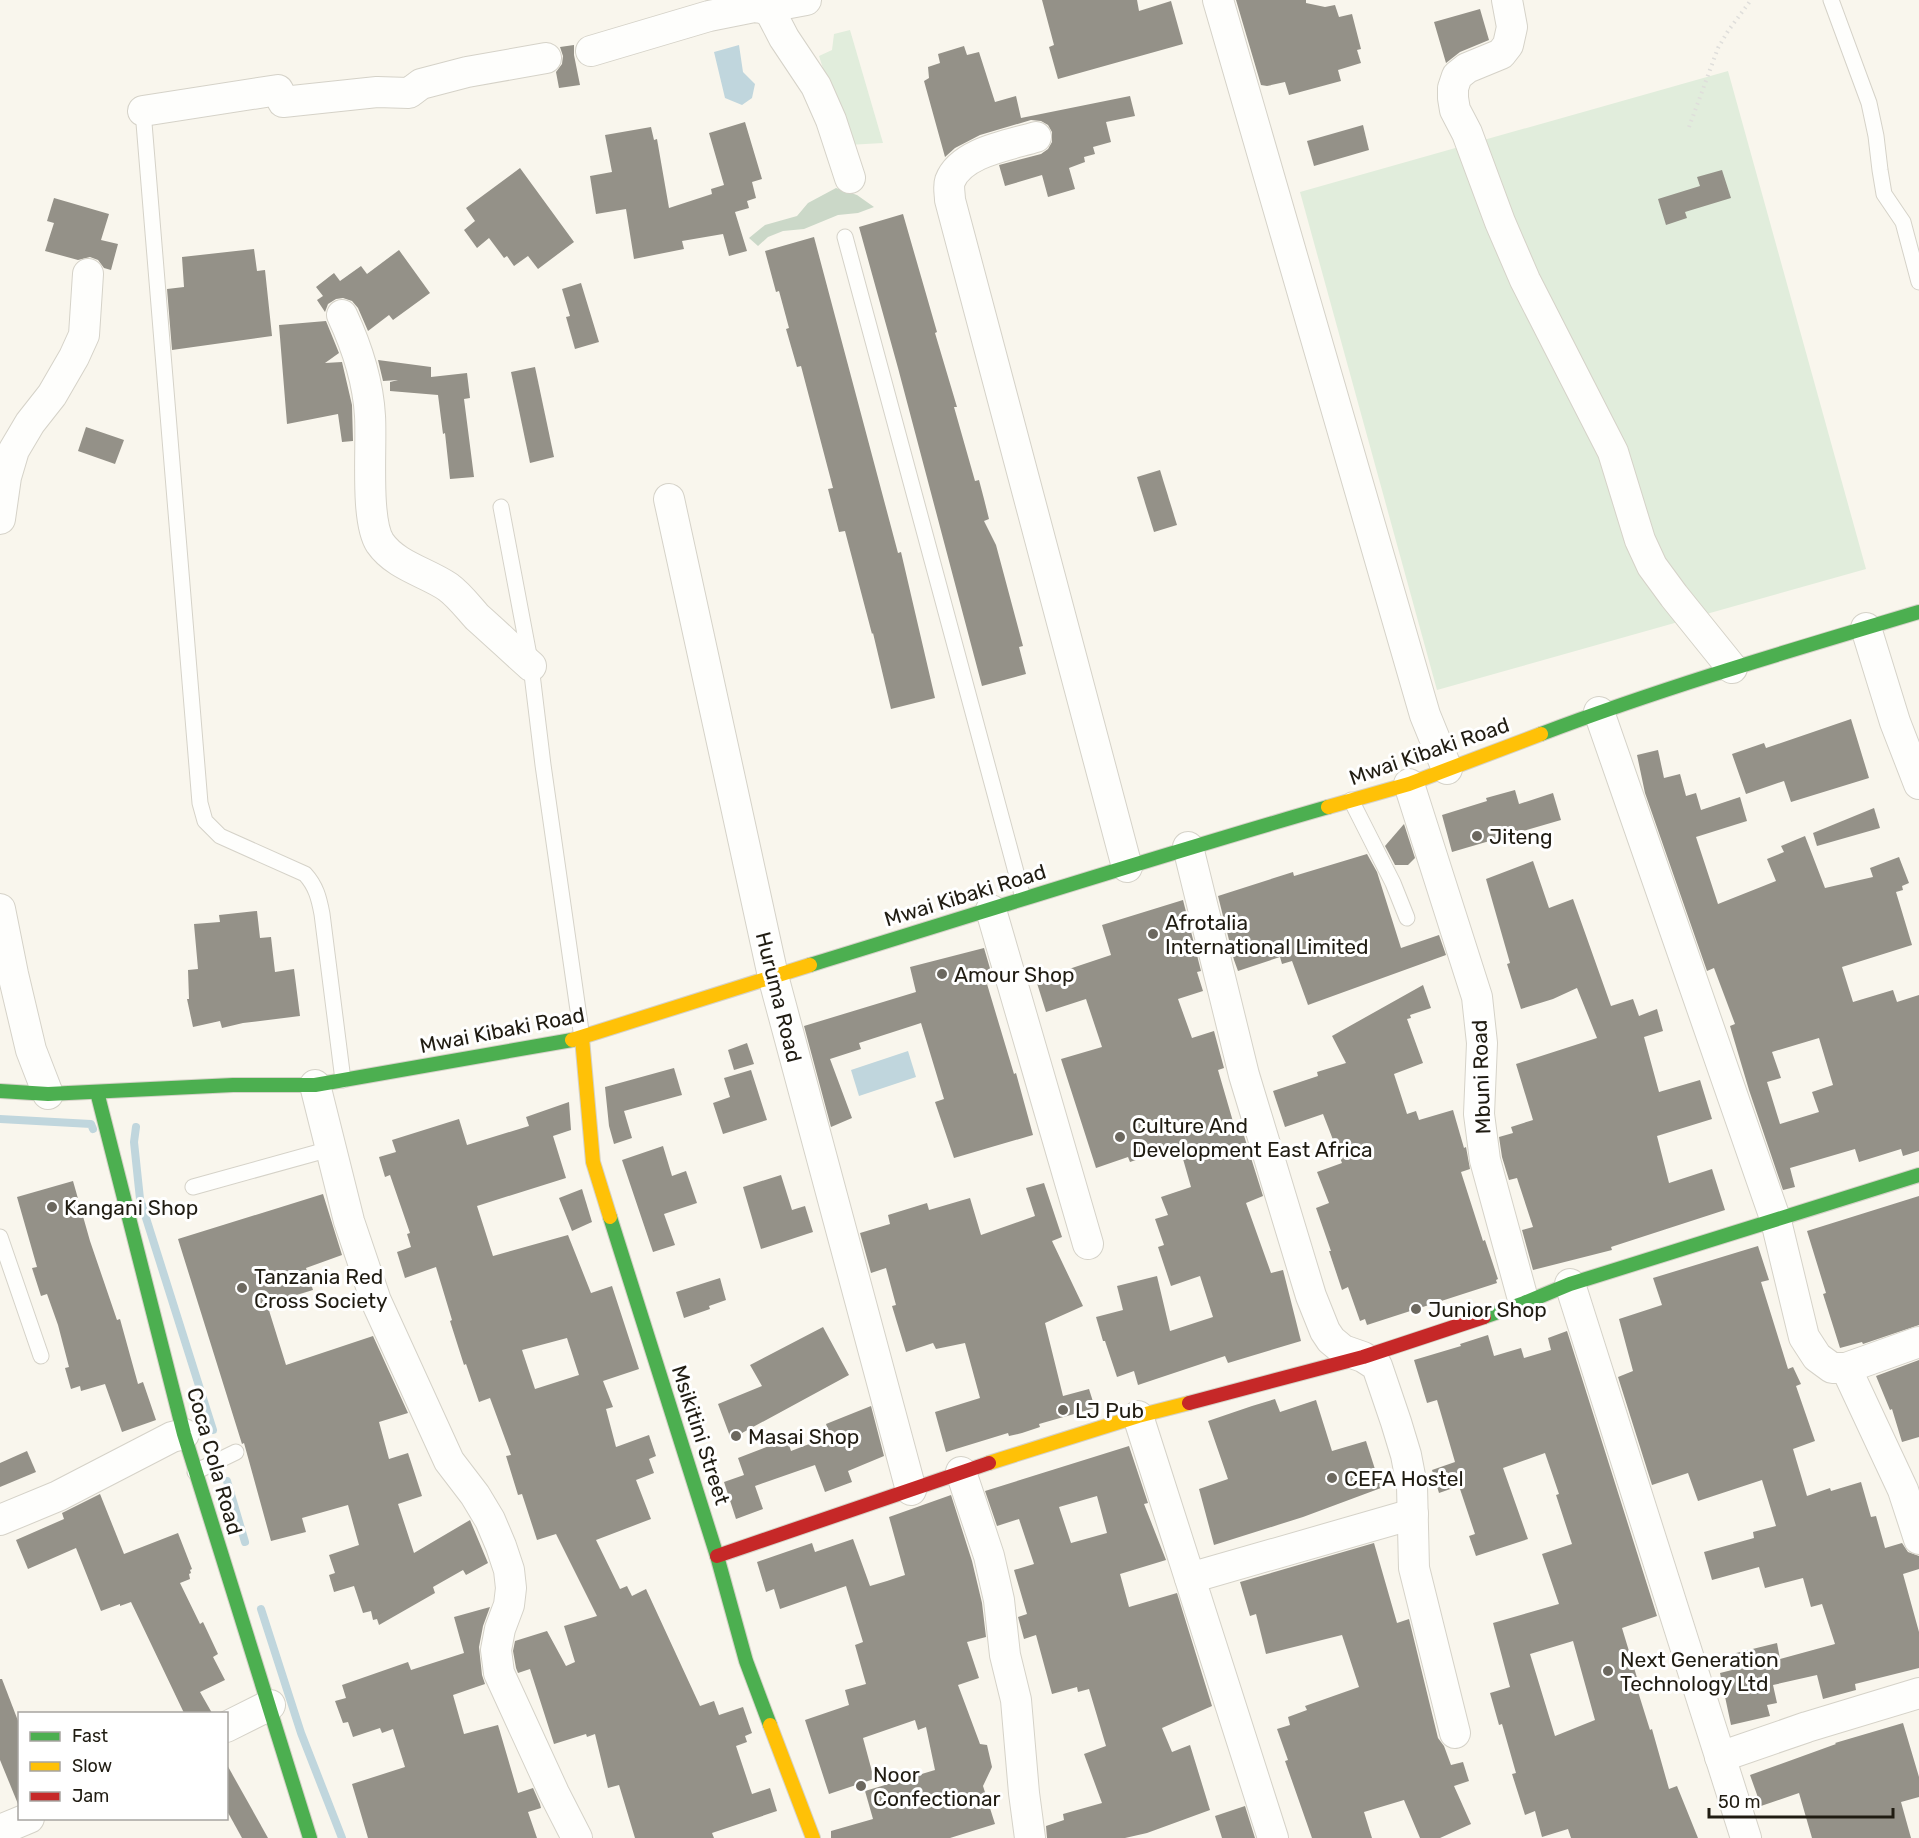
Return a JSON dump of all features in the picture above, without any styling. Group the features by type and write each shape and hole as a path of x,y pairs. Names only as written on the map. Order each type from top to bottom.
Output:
{"main road":[{"name":"Mwai Kibaki Road","path":"0,1091 48,1094 329,1082 582,1038 772,976 991,910 1188,847 1409,784 1599,712 1732,668 1919,612"},
{"name":"Msikitini Street","path":"582,1038 593,1162 717,1556 746,1661 813,1838"},
{"name":"Coca Cola Road","path":"97,1092 184,1434 310,1838"},
{"path":"717,1556 961,1472 1138,1416 1363,1357 1524,1303 1570,1284 1919,1175"}],"street":[{"path":"591,51 709,16 806,0"},
{"path":"1218,0 1425,715 1447,769"},
{"path":"1507,0 1512,27 1508,45 1501,54 1467,68 1457,76 1453,88 1455,110 1467,133 1500,222 1525,280 1613,452 1640,540 1652,566 1732,668"},
{"path":"764,8 771,13 784,38 816,86 831,120 850,178"},
{"path":"142,111 278,90 283,102 377,92 409,93 421,84 468,72 546,58"},
{"path":"1036,137 974,156 957,168 949,183 950,200 1127,867"},
{"path":"0,519 6,477 14,450 30,423 52,395 84,335 88,274"},
{"path":"342,315 354,342 366,383 370,414 372,511 379,542 392,556 450,588 476,616 531,666"},
{"name":"Huruma Road","path":"669,499 772,976 911,1490"},
{"path":"1866,628 1894,722 1919,784"},
{"path":"1599,712 1776,1221 1804,1337 1817,1356 1832,1368 1846,1368 1919,1341"},
{"name":"Mbuni Road","path":"1409,784 1477,996 1482,1043 1479,1114 1485,1160 1524,1303"},
{"path":"1188,847 1244,1075 1311,1296 1331,1340 1343,1350 1363,1357 1377,1366 1406,1455 1412,1486 1414,1568 1455,1733"},
{"path":"0,909 31,1050 48,1094"},
{"path":"991,910 1088,1244"},
{"path":"329,1082 330,1149 349,1221 376,1301 448,1461 475,1495 490,1520 501,1546 509,1570 511,1588 509,1605 500,1629 496,1650 499,1673 577,1838"},
{"path":"1570,1284 1746,1838"},
{"path":"1846,1368 1903,1490 1919,1539"},
{"path":"1138,1416 1273,1838"},
{"path":"0,1520 58,1496 172,1437 184,1434"},
{"path":"961,1472 989,1556 999,1600 1005,1654 1016,1700 1030,1838"},
{"path":"1190,1578 1413,1514"},
{"path":"1720,1757 1807,1727 1919,1693"},
{"path":"228,1726 270,1705"},
{"path":"0,1830 24,1820"}],"lane":[{"path":"1831,0 1869,104 1884,194 1903,222 1919,282"},
{"path":"142,111 200,803 206,821 220,836 305,874 313,883 322,914 329,1082"},
{"path":"845,237 1023,898"},
{"path":"501,507 531,666 582,1038"},
{"path":"1351,800 1393,883 1407,918"},
{"path":"194,1186 330,1149"},
{"path":"0,1237 41,1356"},
{"path":"195,1472 236,1452"}],"path":[{"path":"1689,127 1718,48 1751,0"}],"green space":[{"path":"850,30 883,143 848,145 819,56 832,50 834,34"},
{"path":"1728,71 1866,569 1437,690 1300,192"},
{"path":"836,188 857,195 874,207 858,213 838,215 804,229 783,231 768,237 758,246 749,238 765,225 797,216 808,203"}],"water":[{"path":"739,45 743,72 755,84 752,98 742,105 725,98 714,52"},
{"path":"908,1051 916,1077 859,1096 851,1070"}],"building":[{"path":"1042,0 1137,0 1139,11 1171,1 1183,44 1058,79 1049,47 1054,45"},
{"path":"1236,0 1306,0 1306,3 1325,7 1335,5 1339,17 1352,14 1361,49 1357,50 1361,63 1338,70 1341,81 1289,95 1285,82 1261,85"},
{"path":"1480,9 1489,40 1460,52 1446,63 1434,22"},
{"path":"574,45 580,85 559,88 556,72 562,64 563,56 560,47"},
{"path":"964,46 967,55 979,52 995,102 1016,96 1021,118 1130,96 1135,116 1106,122 1111,142 1093,147 1095,154 1084,157 1085,162 1069,168 1075,189 1048,197 1042,175 1005,186 999,165 1041,154 1052,142 1052,132 1048,125 1041,121 1031,120 980,135 955,148 945,157 924,81 929,78 928,67 940,63 938,54"},
{"path":"745,122 762,179 752,182 756,198 747,201 749,208 735,212 747,251 729,256 723,234 682,241 684,249 634,259 626,209 596,214 590,176 612,172 605,135 651,127 654,140 657,139 669,208 712,194 711,189 724,185 709,133"},
{"path":"1363,125 1369,150 1314,166 1307,141"},
{"path":"520,168 574,242 538,269 528,256 514,266 507,256 504,258 489,238 477,248 464,230 475,221 466,208"},
{"path":"1722,170 1731,198 1685,212 1687,218 1666,225 1658,199 1700,186 1697,177"},
{"path":"54,198 109,214 101,240 118,244 111,270 104,268 98,260 90,257 78,260 45,251 54,223 47,221"},
{"path":"903,214 937,332 935,333 957,407 954,407 975,481 979,480 989,519 984,521 996,545 1023,646 1019,647 1026,674 982,686 859,227"},
{"path":"814,237 898,553 901,552 935,698 891,709 845,531 839,532 828,489 833,488 801,366 797,367 786,329 789,328 779,291 776,292 765,251"},
{"path":"254,249 257,271 265,270 272,336 172,350 167,289 184,287 182,257"},
{"path":"399,250 430,293 393,320 389,315 368,331 358,308 352,301 343,298 336,299 328,304 325,312 317,300 323,296 316,287 334,273 340,281 361,266 367,274"},
{"path":"581,283 599,342 575,349 566,317 570,316 562,289"},
{"path":"326,321 339,353 325,363 342,362 352,405 353,441 342,442 338,414 287,424 279,325"},
{"path":"378,360 431,367 431,377 467,373 470,398 464,399 474,477 450,479 438,395 390,391 390,382 398,380 383,381"},
{"path":"535,367 554,457 530,463 511,372"},
{"path":"86,427 124,440 115,464 78,451"},
{"path":"1160,470 1177,525 1154,532 1137,477"},
{"path":"1851,719 1869,778 1791,802 1784,781 1746,794 1732,754 1764,743 1766,748"},
{"path":"1658,750 1664,778 1680,774 1686,796 1696,793 1701,810 1740,797 1747,821 1696,837 1718,904 1776,881 1767,859 1784,852 1781,846 1805,836 1825,888 1873,877 1870,868 1899,857 1909,883 1902,886 1903,890 1896,892 1912,945 1842,967 1853,1002 1893,990 1897,1002 1919,995 1919,1151 1903,1156 1901,1149 1859,1162 1855,1149 1790,1168 1795,1187 1783,1190 1730,1026 1735,1024 1714,968 1707,971 1645,793 1637,755","holes":["1819,1038 1833,1085 1812,1092 1819,1112 1780,1124 1767,1082 1781,1078 1772,1052"]},
{"name":"Jiteng","path":"1515,790 1519,804 1553,793 1561,820 1452,852 1442,815 1487,801 1486,798"},
{"path":"1874,808 1880,828 1817,846 1813,833"},
{"path":"1404,824 1415,858 1408,865 1395,865 1385,846"},
{"path":"1367,854 1377,872 1401,948 1439,935 1446,955 1308,1005 1292,961 1282,964 1280,957 1238,971 1218,896 1293,872 1294,876"},
{"path":"1533,861 1549,908 1573,899 1611,1006 1633,999 1639,1016 1657,1009 1663,1031 1644,1037 1659,1092 1700,1080 1712,1119 1657,1136 1669,1183 1712,1169 1725,1210 1611,1247 1612,1250 1533,1270 1522,1230 1533,1227 1517,1178 1509,1180 1499,1137 1513,1133 1511,1127 1533,1120 1516,1064 1597,1038 1577,988 1553,999 1521,1009 1507,964 1510,963 1486,879"},
{"path":"1183,900 1201,971 1197,972 1203,991 1178,999 1192,1038 1214,1031 1224,1068 1218,1070 1234,1125 1240,1123 1263,1196 1246,1203 1271,1273 1283,1270 1301,1341 1228,1363 1225,1356 1138,1385 1134,1371 1117,1377 1096,1317 1123,1310 1117,1286 1157,1276 1170,1331 1213,1317 1200,1276 1171,1286 1158,1247 1164,1245 1155,1219 1168,1215 1161,1197 1191,1187 1179,1145 1130,1162 1128,1157 1096,1168 1061,1059 1102,1047 1086,999 1046,1012 1036,980 1111,955 1102,925"},
{"path":"257,911 260,938 271,937 275,972 294,969 300,1016 222,1028 220,1021 193,1027 187,999 189,999 188,970 198,969 194,924 220,922 219,915"},
{"path":"984,948 994,982 987,984 1014,1074 1016,1073 1033,1135 954,1158 935,1102 944,1099 921,1023 859,1043 861,1049 830,1059 852,1118 831,1127 804,1026 916,992 910,967"},
{"path":"1423,985 1431,1008 1410,1015 1411,1018 1407,1019 1423,1063 1394,1074 1407,1114 1416,1111 1419,1120 1453,1110 1464,1148 1466,1147 1470,1169 1461,1172 1498,1279 1497,1283 1367,1325 1365,1319 1360,1321 1348,1287 1342,1290 1316,1208 1329,1203 1317,1172 1342,1163 1323,1114 1285,1127 1273,1091 1318,1076 1317,1072 1346,1063 1332,1036"},
{"path":"747,1043 754,1064 734,1070 728,1050"},
{"path":"674,1068 682,1095 624,1111 632,1138 614,1144 609,1126 605,1087"},
{"path":"751,1070 767,1120 723,1134 713,1103 730,1097 724,1078"},
{"path":"569,1102 571,1130 553,1136 566,1178 477,1206 493,1256 568,1235 591,1293 612,1286 639,1369 603,1381 613,1407 606,1409 616,1447 649,1435 656,1456 649,1459 654,1473 636,1480 651,1519 596,1540 620,1589 627,1586 632,1596 646,1589 700,1706 714,1701 719,1715 743,1707 752,1733 745,1736 747,1742 736,1746 752,1794 770,1788 777,1811 712,1833 714,1838 635,1838 619,1785 608,1788 595,1734 587,1737 586,1734 554,1744 530,1669 518,1673 516,1668 513,1651 515,1641 547,1631 566,1666 575,1662 564,1626 597,1616 556,1534 537,1540 522,1494 518,1495 506,1456 511,1455 490,1398 479,1402 466,1364 464,1365 436,1267 405,1278 397,1252 411,1247 407,1234 410,1233 390,1175 385,1177 379,1157 396,1152 392,1140 459,1119 467,1145 529,1126 526,1117","holes":["567,1338 579,1375 535,1389 522,1350"]},
{"path":"663,1146 672,1176 686,1171 697,1203 664,1214 675,1245 653,1252 622,1160"},
{"path":"781,1175 792,1210 805,1206 813,1232 761,1249 743,1187"},
{"path":"73,1181 90,1241 117,1320 120,1319 138,1384 143,1382 156,1420 122,1432 105,1384 81,1391 80,1386 71,1389 65,1368 69,1367 58,1325 47,1294 41,1296 32,1268 37,1267 17,1197"},
{"path":"1044,1183 1062,1237 1052,1241 1083,1306 1045,1323 1063,1396 1089,1389 1095,1408 1039,1424 1040,1427 1022,1433 1009,1436 1008,1433 946,1452 935,1412 980,1398 965,1343 936,1349 933,1343 906,1352 892,1306 896,1305 886,1268 871,1273 860,1233 890,1224 888,1215 927,1203 929,1210 970,1198 981,1235 1035,1216 1026,1188"},
{"path":"582,1189 592,1222 572,1231 559,1198"},
{"path":"323,1194 342,1255 306,1268 313,1290 267,1304 286,1365 373,1336 408,1413 379,1422 389,1459 408,1453 422,1496 398,1504 414,1553 470,1520 488,1563 466,1575 463,1570 433,1587 435,1593 379,1625 377,1619 373,1620 371,1611 363,1613 354,1586 334,1592 329,1575 335,1573 329,1555 359,1545 348,1505 302,1518 306,1532 271,1541 244,1443 242,1444 178,1239"},
{"path":"1919,1196 1919,1325 1863,1344 1862,1342 1840,1348 1807,1231"},
{"path":"1758,1246 1769,1280 1761,1282 1788,1369 1793,1367 1801,1384 1796,1386 1815,1441 1793,1449 1807,1496 1830,1488 1831,1491 1861,1482 1871,1517 1876,1516 1885,1548 1902,1543 1908,1552 1919,1556 1919,1569 1903,1574 1919,1632 1919,1668 1855,1684 1856,1690 1823,1699 1817,1675 1773,1685 1777,1703 1767,1705 1770,1716 1731,1725 1720,1673 1732,1670 1728,1655 1777,1643 1780,1659 1835,1644 1822,1604 1811,1607 1803,1578 1765,1588 1759,1567 1712,1580 1704,1552 1754,1538 1753,1532 1776,1526 1762,1480 1698,1501 1688,1473 1652,1485 1618,1377 1633,1371 1619,1319 1662,1305 1653,1278"},
{"path":"720,1278 726,1300 709,1306 710,1309 684,1318 676,1292"},
{"path":"823,1327 849,1375 731,1439 718,1404 762,1386 750,1365"},
{"path":"1567,1331 1657,1616 1622,1628 1638,1681 1635,1682 1650,1730 1652,1729 1669,1789 1677,1786 1698,1838 1571,1838 1568,1829 1542,1837 1535,1811 1525,1815 1512,1774 1516,1773 1502,1724 1499,1725 1490,1693 1510,1687 1493,1623 1559,1604 1542,1554 1572,1544 1545,1453 1503,1468 1528,1539 1476,1556 1469,1536 1475,1534 1459,1486 1439,1493 1432,1470 1455,1462 1437,1400 1427,1403 1414,1360 1488,1335 1494,1356 1521,1348 1524,1358 1551,1350 1548,1338","holes":["1573,1641 1595,1720 1555,1736 1530,1654"]},
{"path":"1919,1360 1919,1437 1902,1442 1892,1409 1890,1410 1876,1376"},
{"path":"1275,1399 1280,1412 1316,1400 1332,1451 1366,1441 1381,1488 1303,1517 1214,1545 1199,1489 1228,1479 1208,1421"},
{"path":"871,1406 884,1456 848,1471 852,1482 825,1492 815,1465 755,1486 763,1509 736,1519 724,1482 744,1475 738,1458 787,1439 791,1451 830,1436 826,1424"},
{"path":"1129,1446 1148,1503 1144,1504 1166,1560 1120,1574 1129,1607 1177,1593 1212,1706 1162,1728 1172,1752 1190,1745 1210,1810 1147,1833 1125,1838 1047,1838 1046,1826 1064,1820 1063,1814 1102,1803 1084,1754 1106,1746 1089,1689 1078,1692 1077,1687 1052,1694 1036,1635 1024,1639 1018,1617 1027,1614 1014,1570 1034,1564 1019,1519 997,1526 985,1491","holes":["1097,1496 1107,1533 1071,1543 1059,1507"]},
{"path":"27,1451 36,1472 0,1487 0,1463"},
{"path":"100,1494 124,1554 178,1533 192,1569 189,1574 190,1579 180,1583 200,1624 203,1622 218,1654 213,1657 225,1680 200,1692 211,1712 184,1712 131,1602 101,1611 76,1548 28,1569 16,1540 64,1519 62,1513"},
{"path":"951,1495 972,1561 982,1603 986,1637 967,1642 979,1678 958,1685 980,1744 987,1745 992,1767 983,1786 995,1824 950,1838 831,1838 831,1831 873,1819 865,1791 935,1770 926,1727 918,1730 915,1720 863,1738 874,1779 829,1794 805,1720 849,1705 845,1690 866,1684 855,1645 863,1642 846,1586 780,1609 774,1589 766,1592 757,1562 812,1543 815,1552 853,1539 870,1586 905,1575 889,1517"},
{"path":"1374,1543 1397,1623 1409,1619 1438,1738 1444,1746 1451,1765 1463,1762 1469,1781 1454,1786 1471,1824 1440,1838 1420,1838 1404,1800 1364,1812 1372,1838 1312,1838 1285,1761 1288,1760 1277,1729 1290,1725 1288,1717 1307,1710 1305,1706 1359,1687 1342,1635 1266,1654 1256,1614 1250,1616 1240,1582"},
{"path":"490,1607 479,1647 485,1684 453,1695 464,1734 498,1725 518,1793 533,1788 540,1804 541,1808 528,1812 537,1838 368,1838 352,1784 405,1767 393,1729 382,1733 380,1728 353,1737 348,1722 343,1723 335,1701 346,1698 342,1685 408,1662 411,1670 464,1653 454,1617"},
{"path":"0,1679 2,1679 18,1721 18,1804 0,1760"},
{"path":"1903,1723 1919,1777 1919,1797 1901,1802 1911,1838 1812,1838 1799,1793 1761,1806 1750,1775 1835,1743"},
{"path":"228,1767 268,1838 242,1838 228,1813"},
{"path":"1245,1806 1255,1838 1222,1838 1215,1816"}],"waterway":[{"path":"0,1119 91,1124 93,1129"},
{"path":"136,1127 134,1142 140,1199 213,1430"},
{"path":"227,1481 245,1542"},
{"path":"261,1609 301,1733 342,1838"}],"traffic: fast":[{"path":"1541,734 1682,685 1919,612"},
{"path":"810,965 1328,807"},
{"path":"0,1091 48,1094 233,1085 315,1085 572,1040"},
{"path":"97,1092 184,1434 310,1838"},
{"path":"1484,1317 1570,1284 1919,1175"},
{"path":"610,1217 717,1556 746,1661 770,1725"}],"traffic: slow":[{"path":"1328,807 1409,784 1541,734"},
{"path":"572,1040 810,965"},
{"path":"582,1038 593,1162 610,1217"},
{"path":"989,1463 1138,1416 1189,1403"},
{"path":"770,1725 813,1838"}],"traffic: jam":[{"path":"1189,1403 1363,1357 1484,1317"},
{"path":"717,1556 989,1463"}],"place":[{"name":"Jiteng","path":"1477,836"},
{"name":"Afrotalia International Limited","path":"1153,934"},
{"name":"Amour Shop","path":"942,974"},
{"name":"Culture And Development East Africa","path":"1120,1137"},
{"name":"Kangani Shop","path":"52,1207"},
{"name":"Tanzania Red Cross Society","path":"242,1288"},
{"name":"Junior Shop","path":"1416,1309"},
{"name":"LJ Pub","path":"1063,1410"},
{"name":"Masai Shop","path":"736,1436"},
{"name":"CEFA Hostel","path":"1332,1478"},
{"name":"Next Generation Technology Ltd","path":"1608,1671"},
{"name":"Noor Confectionar","path":"861,1786"}]}
